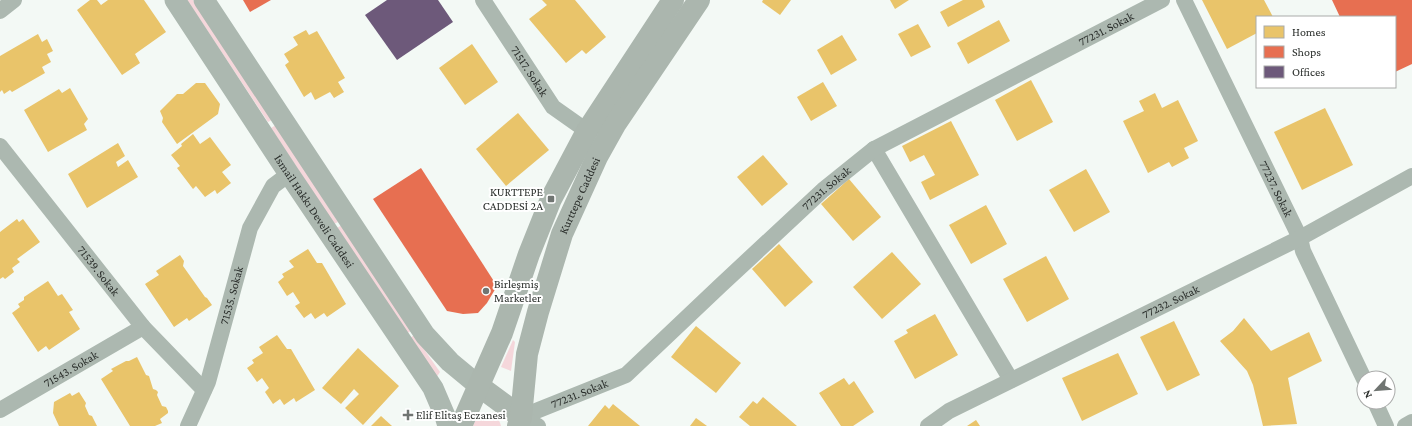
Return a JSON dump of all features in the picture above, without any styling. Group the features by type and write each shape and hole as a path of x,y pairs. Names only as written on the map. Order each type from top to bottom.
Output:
{"main road":[{"name":"Kurttepe Caddesi","path":"461,426 502,333 529,254 551,199 587,130 673,0"},
{"name":"Kurttepe Caddesi","path":"526,423 527,354 562,234 597,157 616,123 698,0"},
{"path":"479,386 526,423"}],"street":[{"path":"0,12 14,0"},
{"name":"İsmail Hakkı Develi Caddesi","path":"175,0 289,174 433,388 448,426"},
{"name":"İsmail Hakkı Develi Caddesi","path":"204,0 425,335 450,362 479,386"},
{"name":"71517. Sokak","path":"484,0 554,107 587,130"},
{"name":"77231. Sokak","path":"526,423 626,375 721,284 823,190 874,149 1162,0"},
{"name":"77237. Sokak","path":"1184,0 1300,238 1303,251 1360,370"},
{"name":"71539. Sokak","path":"0,146 142,327 204,390"},
{"path":"874,149 1011,380"},
{"name":"71535. Sokak","path":"188,426 208,382 250,228 273,186 289,174"},
{"name":"77232. Sokak","path":"928,426 948,410 1300,238 1412,176"},
{"name":"71543. Sokak","path":"0,410 142,327"},
{"path":"1379,410 1386,426"},
{"path":"1405,426 1412,422"}],"shaded area":[{"path":"187,0 193,0 272,120 268,122"},
{"path":"276,125 338,222 334,224 271,128"},
{"path":"342,225 411,331 406,334 337,228"},
{"path":"414,335 440,372 436,378 409,339"},
{"path":"513,340 515,342 511,371 501,367"},
{"path":"485,414 491,415 499,420 501,426 473,426 476,419"}],"building: Homes":[{"path":"90,0 97,0 101,5 108,0 144,0 166,32 135,54 140,63 122,75 77,10"},
{"path":"542,0 575,0 606,37 586,54 582,50 566,63 529,19 547,5"},
{"path":"763,0 791,0 780,15 762,2"},
{"path":"890,0 909,0 895,9"},
{"path":"963,0 982,0 985,7 948,27 940,12"},
{"path":"1202,0 1264,0 1272,16 1256,16 1256,34 1227,49"},
{"path":"999,20 1010,41 968,64 957,43"},
{"path":"918,24 931,47 911,57 898,34"},
{"path":"306,30 309,35 317,31 345,78 338,82 344,92 334,98 330,92 315,100 311,92 304,97 285,65 289,62 284,54 298,45 293,37"},
{"path":"38,34 42,42 47,39 53,51 47,54 51,62 42,67 45,73 12,92 10,90 4,94 2,90 0,92 0,56"},
{"path":"842,35 857,60 831,75 817,50"},
{"path":"472,44 498,82 465,105 439,68"},
{"path":"1031,80 1053,122 1017,141 995,100"},
{"path":"823,82 837,106 811,121 797,97"},
{"path":"196,83 205,83 220,104 218,114 177,144 162,122 163,118 160,111 177,94 183,94"},
{"path":"70,88 88,119 84,124 87,130 48,152 24,110 59,89 62,93"},
{"path":"1155,93 1162,108 1178,100 1198,141 1184,148 1189,158 1172,167 1169,162 1148,173 1123,121 1144,111 1139,101"},
{"path":"1325,108 1353,165 1302,190 1274,132"},
{"path":"518,113 549,150 506,186 476,149"},
{"path":"951,121 979,175 930,200 921,182 935,175 924,155 910,162 902,146"},
{"path":"193,134 200,144 210,137 231,165 222,172 231,183 217,194 215,190 205,197 196,186 193,189 177,168 180,166 171,155"},
{"path":"118,143 125,156 116,162 118,167 128,160 138,177 87,208 68,174"},
{"path":"763,155 788,184 762,206 737,177"},
{"path":"1086,169 1110,212 1074,232 1049,190"},
{"path":"849,179 881,217 853,241 821,204"},
{"path":"419,203 427,215 440,207 471,256 460,263 468,276 452,286 446,277 441,281 438,277 433,280 423,264 430,260 420,244 414,248 402,229 413,222 406,212"},
{"path":"986,205 1007,244 971,264 949,225"},
{"path":"17,219 19,222 23,219 40,242 17,259 20,262 12,268 14,272 5,279 3,277 0,279 0,232"},
{"path":"779,244 813,282 785,307 752,269"},
{"path":"308,249 317,263 322,263 346,304 327,317 324,313 315,319 311,313 304,318 295,306 300,303 293,292 287,296 278,282 284,277 282,274 294,267 289,261"},
{"path":"892,252 921,284 882,319 853,287"},
{"path":"180,255 184,261 183,266 212,305 189,321 187,318 174,327 145,284 159,275 156,271"},
{"path":"1046,256 1069,299 1027,322 1003,279"},
{"path":"48,281 58,296 62,294 73,310 69,312 80,329 49,350 46,346 38,352 12,313 20,307 18,304 24,300 24,297"},
{"path":"935,314 958,355 915,379 894,341 908,333 906,330"},
{"path":"1244,318 1271,351 1309,332 1322,361 1288,378 1297,424 1263,426 1253,385 1247,371 1220,341 1233,331"},
{"path":"1174,321 1200,375 1167,391 1140,337"},
{"path":"696,326 741,363 716,393 671,357"},
{"path":"277,335 287,349 291,349 315,390 296,402 294,398 284,405 280,399 273,404 265,392 269,388 262,378 257,382 247,368 254,363 252,360 263,353 259,347"},
{"path":"358,348 399,386 363,425 345,408 359,394 354,389 341,404 322,388"},
{"path":"1118,353 1138,394 1082,421 1062,378"},
{"path":"137,357 146,375 149,376 153,389 158,392 157,395 162,406 166,407 168,411 168,413 160,419 162,423 155,426 130,426 101,379 113,371 111,369"},
{"path":"844,378 849,385 854,381 874,412 853,426 841,426 819,393"},
{"path":"79,392 86,403 85,406 89,415 92,416 97,426 59,426 53,413 54,402 70,393 72,396"},
{"path":"763,397 797,426 750,426 739,417 753,401 757,404"},
{"path":"613,404 640,426 588,426 605,405 609,409"},
{"path":"381,416 392,426 371,426"},
{"path":"696,418 707,426 690,426"},
{"path":"976,420 980,426 967,426"}],"building: Shops":[{"path":"243,0 271,0 250,12"},
{"path":"1332,0 1412,0 1412,64 1396,72 1396,16 1340,16"},
{"path":"421,168 497,286 487,303 478,313 463,314 447,311 373,199"}],"building: Offices":[{"path":"387,0 438,0 453,22 397,60 365,15"}],"place":[{"name":"KURTTEPE CADDESİ 2A","path":"551,199"},
{"name":"Birleşmiş Marketler","path":"486,291"},
{"name":"Elif Elitaş Eczanesi","path":"408,415"}]}
